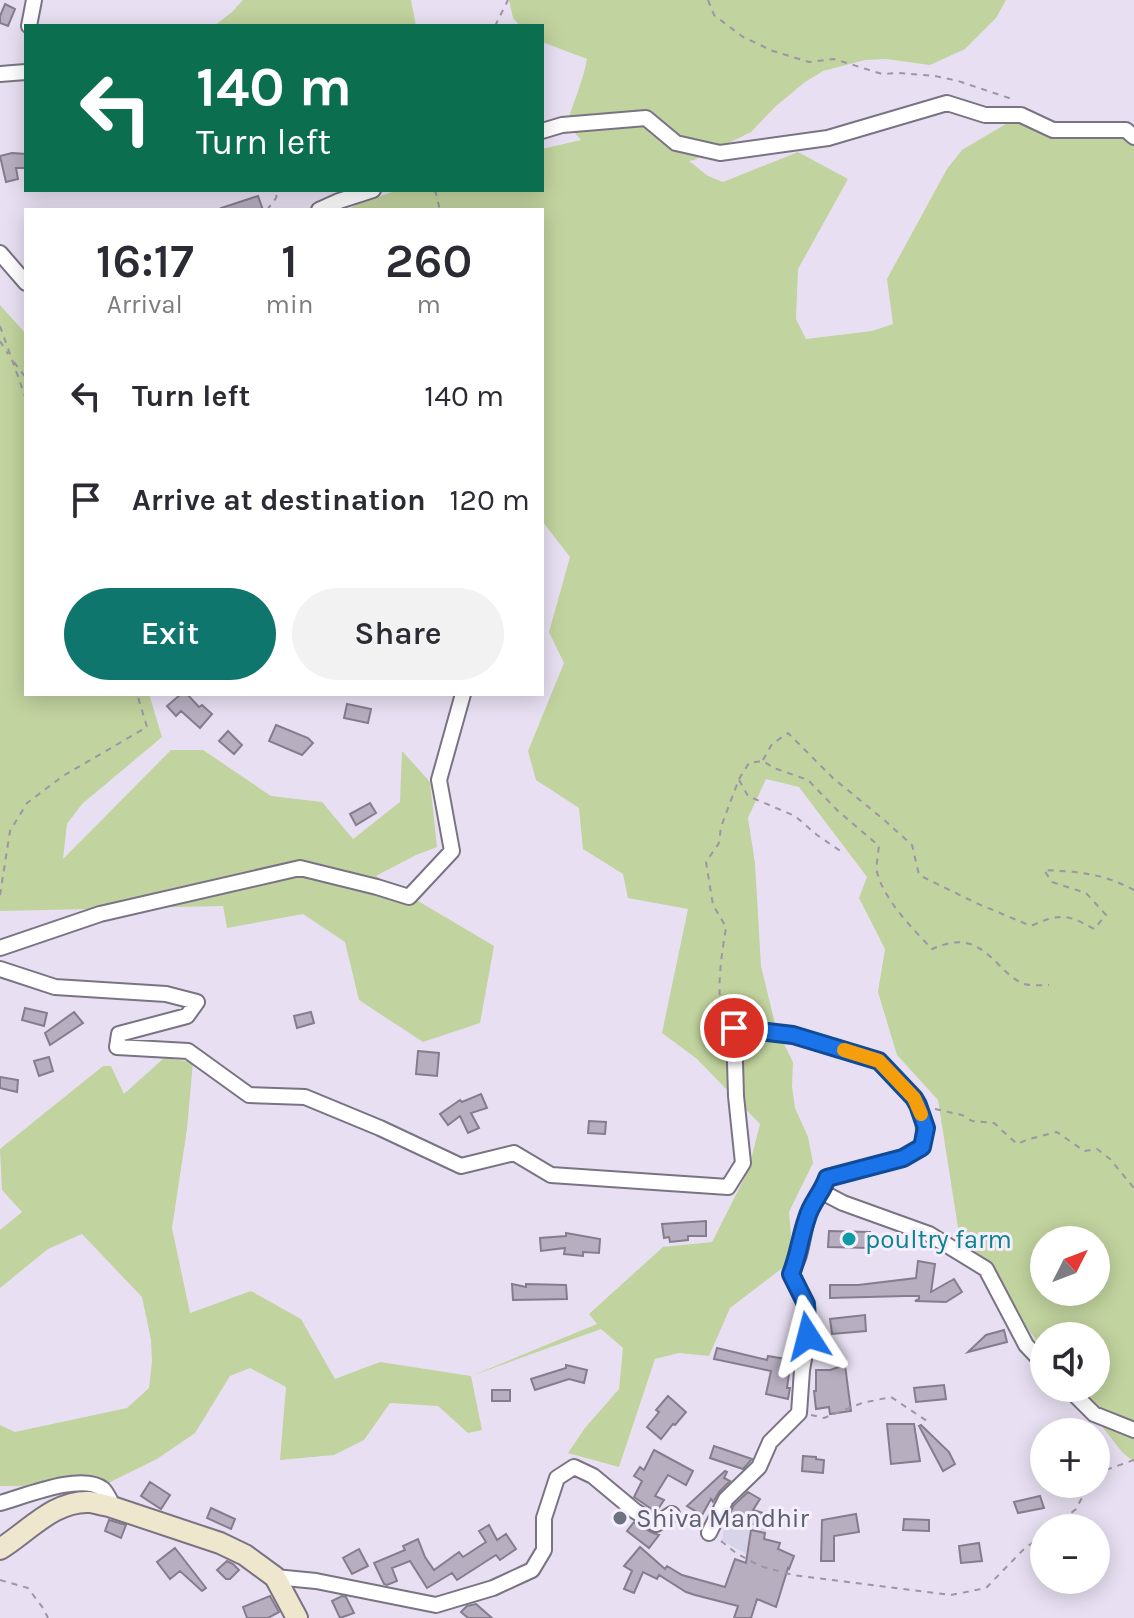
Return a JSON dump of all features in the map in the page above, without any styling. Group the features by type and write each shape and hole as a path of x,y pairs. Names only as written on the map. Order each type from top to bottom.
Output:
{"main road":[{"path":"0,1549 39,1520 63,1507 90,1502 109,1506 220,1543 258,1562 275,1577 297,1618"}],"street":[{"path":"29,24 34,0"},
{"path":"0,74 24,72"},
{"path":"544,130 562,125 646,118 676,143 720,153 828,138 947,103 985,115 1021,115 1053,130 1126,130 1134,137"},
{"path":"323,208 367,192"},
{"path":"0,253 24,281"},
{"path":"0,948 100,914 300,868 409,897 452,851 439,780 462,696"},
{"path":"0,969 55,987 166,994 197,1002 187,1016 119,1034 117,1047 188,1051 249,1095 305,1097 461,1166 514,1153 551,1175 728,1187 743,1163 736,1096 734,1028 793,1035 879,1061 918,1105 926,1128 922,1147 903,1158 827,1178 822,1192 812,1204 791,1274 806,1304 808,1336 799,1413 770,1442 759,1467 726,1499 709,1533"},
{"path":"822,1192 843,1203 929,1234 986,1269 1030,1349"},
{"path":"1082,1402 1094,1414 1134,1430"},
{"path":"275,1577 316,1581 436,1605 493,1588 532,1570 544,1550 544,1518 557,1478 574,1467 593,1476 656,1524 672,1514"},
{"path":"0,1503 48,1488 85,1484 103,1489 110,1500 109,1506"}],"path":[{"path":"496,24 508,0"},
{"path":"708,0 714,15 743,37 773,51 809,62 834,59 882,74 899,73 958,81 1026,105"},
{"path":"0,326 24,394"},
{"path":"0,341 24,376"},
{"path":"0,895 10,831 27,803 63,776 147,727 138,696"},
{"path":"763,761 772,744 788,733 833,778 912,845 919,875 1031,926 1053,915 1077,919 1094,929 1106,915 1086,893 1052,882 1044,870 1084,872 1134,890"},
{"path":"734,1028 721,1012 720,970 726,927 713,905 706,862 719,843 721,827 739,779 749,763 763,761 808,780 879,846 877,871 889,898 932,949 948,942 972,943 988,954 1009,976 1025,984 1049,985"},
{"path":"739,779 748,796 795,816 842,852"},
{"path":"918,1105 962,1115 972,1121 994,1123 1017,1144 1057,1132 1084,1151 1097,1149 1110,1159 1134,1188"},
{"path":"799,1413 824,1418 862,1403 891,1397 927,1421"},
{"path":"1110,1468 1134,1460"},
{"path":"1070,1514 1082,1498"},
{"path":"672,1514 709,1533 760,1566 793,1575 951,1595 986,1588 1030,1545"},
{"path":"0,1580 28,1588 48,1618"}],"shaded area":[{"path":"728,1500 769,1513 762,1562 722,1541"}],"green space":[{"path":"243,0 411,0 416,24 217,24"},
{"path":"509,0 1006,0 996,18 965,49 930,65 886,59 865,60 823,71 776,106 751,132 689,161 708,176 723,182 798,152 848,179 798,269 796,319 806,339 872,331 893,324 887,279 947,169 962,150 1021,115 1037,121 1108,122 1126,130 1134,141 1134,1462 1110,1437 1110,1418 1095,1418 1083,1402 1110,1402 1110,1322 1030,1322 1030,1332 959,1234 938,1100 897,1055 878,992 885,949 859,898 867,877 799,787 766,779 748,818 755,863 761,966 776,1028 793,1062 795,1108 808,1137 813,1163 789,1212 793,1260 730,1308 709,1356 679,1353 655,1359 619,1467 568,1453 619,1389 623,1348 601,1329 471,1376 597,1324 589,1314 663,1247 712,1242 748,1171 760,1124 697,1059 662,1033 688,909 628,898 623,874 583,849 579,808 536,780 528,751 564,663 549,632 570,557 544,524 544,208 351,208 392,192 544,192 544,149 581,140 567,124 587,59 544,43 544,24 518,24 513,18"},
{"path":"0,305 24,332 24,696 150,696 162,737 82,804 67,824 63,859 171,750 203,750 271,796 322,802 353,839 400,802 402,751 430,782 437,847 376,876 494,946 480,1023 423,1042 359,1000 345,942 303,914 227,928 223,906 0,911"},
{"path":"164,1058 193,1062 187,1129 172,1228 190,1313 251,1291 301,1319 335,1379 380,1362 471,1376 482,1430 468,1433 438,1406 390,1403 364,1440 334,1455 280,1460 286,1387 250,1368 230,1376 195,1433 157,1459 100,1487 0,1486 0,1425 15,1432 127,1408 149,1388 152,1362 142,1297 82,1234 48,1249 0,1288 0,1230 22,1212 2,1190 0,1149 103,1066 111,1066 124,1094"}],"building":[{"path":"5,4 15,9 8,26 0,23"},
{"path":"24,154 24,168 16,168 18,179 6,182 0,156"},
{"path":"258,196 262,208 221,208"},
{"path":"179,696 189,696 199,707 202,705 212,714 200,728 181,711 176,716 167,706"},
{"path":"347,704 371,709 368,723 344,718"},
{"path":"276,725 313,743 302,755 269,741"},
{"path":"228,731 242,745 234,754 219,741"},
{"path":"370,803 376,813 356,825 350,814"},
{"path":"25,1008 47,1013 44,1026 22,1020"},
{"path":"74,1012 83,1023 50,1045 45,1033"},
{"path":"311,1012 314,1023 297,1028 294,1016"},
{"path":"418,1051 439,1053 437,1076 416,1074"},
{"path":"49,1057 53,1071 39,1076 34,1061"},
{"path":"0,1077 18,1080 17,1092 0,1088"},
{"path":"481,1094 487,1108 471,1113 479,1128 468,1133 460,1116 448,1125 440,1114 460,1100 462,1102"},
{"path":"589,1121 606,1122 605,1134 588,1133"},
{"path":"706,1221 706,1236 688,1236 688,1240 670,1242 669,1237 664,1238 662,1224"},
{"name":"poultry farm","path":"829,1231 870,1232 870,1248 828,1247"},
{"path":"566,1233 600,1239 599,1253 583,1252 583,1256 564,1254 565,1248 541,1251 540,1238 566,1236"},
{"path":"918,1261 935,1264 931,1292 954,1279 962,1292 946,1302 915,1301 919,1296 830,1298 830,1285 916,1278"},
{"path":"512,1284 526,1287 526,1284 566,1285 567,1299 513,1300"},
{"path":"865,1315 866,1331 832,1334 830,1319"},
{"path":"1004,1330 1007,1342 968,1352 986,1335"},
{"path":"717,1348 767,1360 768,1356 791,1360 788,1399 766,1394 771,1371 714,1359"},
{"path":"566,1365 587,1370 584,1383 569,1379 535,1390 531,1379 566,1368"},
{"path":"845,1365 851,1411 830,1414 829,1407 816,1409 816,1370"},
{"path":"944,1385 946,1399 916,1402 914,1388"},
{"path":"492,1390 510,1390 510,1401 492,1401"},
{"path":"668,1396 686,1412 661,1439 647,1427"},
{"path":"887,1424 914,1424 920,1461 891,1464"},
{"path":"921,1425 949,1452 955,1464 943,1471"},
{"path":"714,1446 752,1459 743,1469 710,1458"},
{"path":"654,1450 693,1471 686,1485 668,1475 655,1496 664,1500 656,1512 634,1497 642,1481 634,1476 640,1467 644,1470"},
{"path":"803,1456 824,1460 823,1473 802,1471"},
{"path":"725,1471 724,1478 730,1481 713,1502 711,1499 702,1515 687,1506"},
{"path":"150,1482 170,1495 161,1509 141,1496"},
{"path":"748,1492 760,1499 753,1510 763,1513 759,1526 728,1517 734,1505"},
{"path":"1041,1498 1044,1508 1018,1513 1014,1502"},
{"path":"211,1508 235,1519 231,1529 207,1518"},
{"path":"856,1514 859,1532 834,1536 834,1561 821,1561 822,1520"},
{"path":"904,1519 929,1520 929,1531 903,1530"},
{"path":"109,1520 126,1525 121,1538 105,1531"},
{"path":"634,1522 659,1535 649,1548 627,1531"},
{"path":"489,1525 497,1540 506,1534 516,1549 500,1560 496,1555 457,1580 452,1573 427,1588 410,1561 392,1568 397,1581 387,1585 374,1563 405,1550 403,1546 418,1539 434,1570 459,1552 463,1557 486,1542 479,1531"},
{"path":"751,1530 765,1533 764,1539 780,1543 778,1549 794,1556 776,1607 757,1599 751,1618 734,1618 738,1606 686,1592 659,1575 657,1579 643,1572 634,1593 624,1589 632,1571 624,1566 640,1547 665,1569 667,1566 682,1575 725,1587 735,1559 746,1563"},
{"path":"979,1543 982,1561 961,1563 959,1546"},
{"path":"175,1548 206,1588 202,1591 180,1571 170,1579 157,1562"},
{"path":"359,1549 368,1566 352,1574 343,1558"},
{"path":"227,1561 239,1570 230,1579 217,1570"},
{"path":"270,1596 279,1612 268,1618 247,1618 243,1607"},
{"path":"346,1597 354,1613 340,1618 332,1601"},
{"path":"476,1604 492,1618 468,1618 461,1612 467,1606"}],"slow traffic":[{"path":"844,1050 879,1061 914,1098 921,1114"}],"place":[{"name":"poultry farm","path":"849,1239"},
{"name":"Shiva Mandhir","path":"620,1518"}],"route":[{"path":"734,1028 793,1035 879,1061 914,1098 926,1128 922,1147 903,1158 827,1178 822,1192 812,1204 791,1274 806,1304 808,1336"}]}
